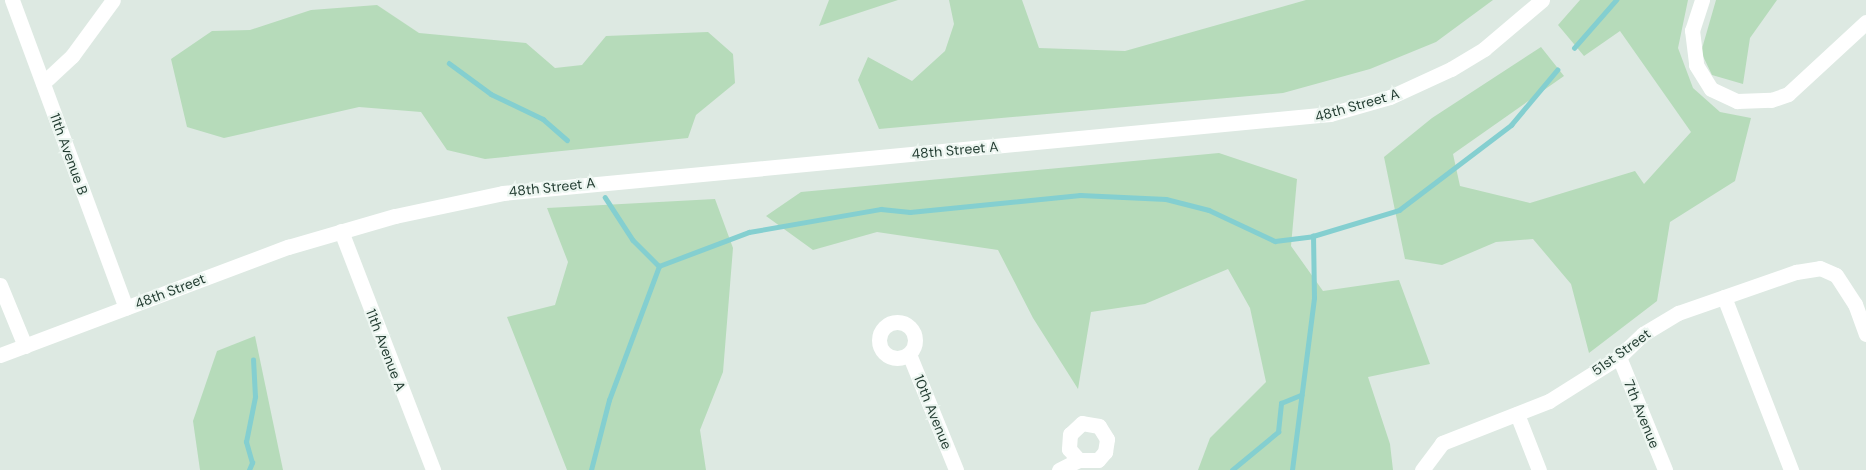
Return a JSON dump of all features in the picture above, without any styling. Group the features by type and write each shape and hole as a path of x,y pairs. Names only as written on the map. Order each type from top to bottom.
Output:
{"street":[{"name":"11th Avenue B","path":"12,0 126,308"},
{"path":"43,83 72,56 113,0"},
{"name":"48th Street A","path":"341,230 466,200 556,186 1193,131 1330,114 1390,97 1451,68 1484,48 1542,0"},
{"path":"1702,0 1692,30 1696,65 1712,89 1737,101 1762,101 1788,94 1866,22"},
{"name":"48th Street","path":"0,355 341,230"},
{"name":"11th Avenue A","path":"341,230 432,470"},
{"name":"51st Street","path":"1423,466 1432,450 1453,437 1549,401 1619,358 1643,334 1678,313 1809,268 1829,271 1843,282 1866,334"},
{"path":"0,285 24,346"},
{"path":"1724,297 1791,470"},
{"name":"10th Avenue","path":"909,354 956,470"},
{"name":"7th Avenue","path":"1619,358 1665,470"},
{"path":"1517,414 1539,470"},
{"path":"1059,470 1079,460"}],"green space":[{"path":"829,0 898,0 819,26"},
{"path":"949,0 1022,0 1039,48 1125,51 1306,0 1493,0 1436,42 1370,69 1283,93 879,129 858,80 868,57 912,81 945,51 954,24"},
{"path":"1580,0 1688,0 1678,48 1693,88 1720,112 1751,118 1735,181 1670,222 1657,301 1589,353 1571,284 1533,239 1496,242 1442,265 1405,259 1384,157 1432,118 1541,47 1564,76 1453,154 1460,186 1530,203 1635,171 1644,184 1691,132 1620,31 1584,56 1558,25"},
{"path":"1716,0 1777,0 1750,38 1743,84 1712,75 1701,52"},
{"path":"377,5 419,33 526,43 555,68 582,65 606,36 708,32 733,54 735,83 696,115 688,138 485,159 447,150 421,112 359,107 224,138 187,127 171,59 212,31 250,30 311,10"},
{"path":"1219,153 1297,179 1291,246 1323,291 1399,280 1430,364 1368,377 1390,444 1393,470 1198,470 1210,438 1266,382 1250,308 1228,269 1145,304 1091,312 1078,389 1033,318 998,250 877,232 813,250 766,216 801,192"},
{"path":"715,199 733,248 723,372 700,430 706,470 567,470 507,317 555,305 568,262 547,208"},
{"path":"255,336 283,470 200,470 193,421 217,351"}],"waterway":[{"path":"1574,48 1616,0"},
{"path":"449,63 491,94 543,119 567,140"},
{"path":"591,470 609,400 659,266 749,232 881,209 910,212 1080,195 1166,199 1209,210 1275,241 1313,236 1399,210 1511,125 1557,70"},
{"path":"605,197 633,240 659,266"},
{"path":"1292,470 1314,298 1313,236"},
{"path":"249,470 252,463 246,442 255,397 253,360"},
{"path":"1232,470 1278,432 1281,403 1301,395"}]}
